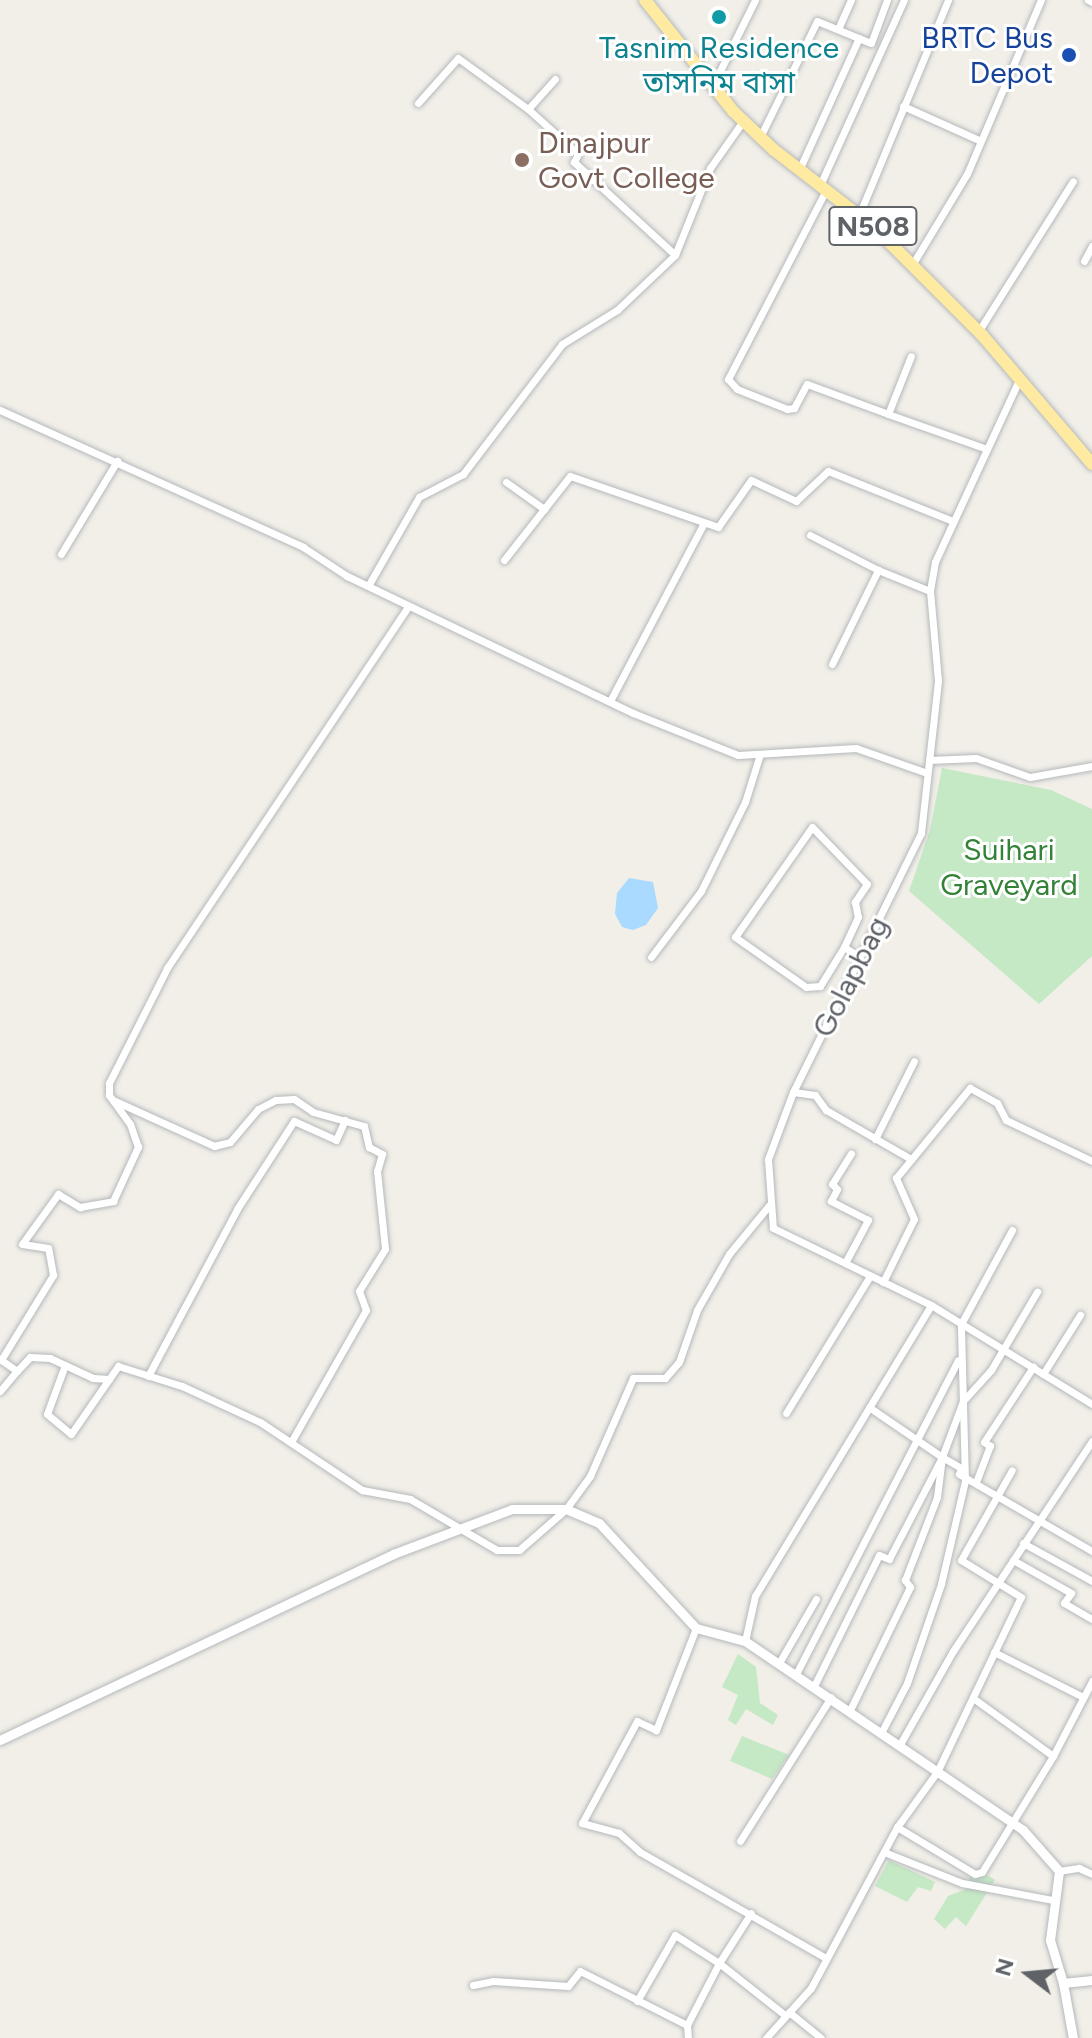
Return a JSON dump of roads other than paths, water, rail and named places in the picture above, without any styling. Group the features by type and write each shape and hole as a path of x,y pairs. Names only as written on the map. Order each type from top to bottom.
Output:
{"highway":[{"name":"N508","path":"645,0 743,121 799,170 859,215 912,265 978,332 1092,464"}],"street":[{"path":"713,85 755,0"},
{"path":"838,29 851,0"},
{"path":"760,137 817,21 871,43 887,0"},
{"path":"904,0 823,188 728,379 737,389 787,409 794,408 807,384 987,449"},
{"path":"859,215 948,0"},
{"path":"912,265 967,174 1041,0"},
{"path":"799,170 859,38"},
{"path":"418,103 458,58 528,109 578,154 574,162 675,255"},
{"path":"528,109 555,79"},
{"path":"903,106 981,141"},
{"path":"368,586 419,497 463,474 562,344 617,310 675,255 710,168 743,121"},
{"path":"978,332 1073,181"},
{"path":"1084,261 1092,246"},
{"path":"888,414 911,356"},
{"name":"Golapbag","path":"1019,380 935,562 930,591 938,681 921,833 793,1092 768,1159 771,1203 773,1228 931,1305 1092,1404"},
{"path":"0,410 303,547 368,586 610,701 738,755 856,748 927,773"},
{"path":"61,554 117,461"},
{"path":"504,560 570,476 704,523 722,526 751,480 796,501 805,497 823,471 953,521"},
{"path":"506,482 544,509"},
{"path":"610,701 704,523"},
{"path":"810,535 878,570 930,591"},
{"path":"832,664 878,570"},
{"path":"17,1371 1,1360 53,1275 48,1248 22,1244 58,1194 80,1207 113,1201 138,1147 130,1124 113,1101 109,1083 167,968 408,606"},
{"path":"651,957 701,891 745,802 760,754"},
{"path":"929,760 976,758 1030,777 1092,766"},
{"path":"812,827 867,884 855,902 858,917 844,947 820,986 806,987 735,937 812,827"},
{"path":"844,947 858,956"},
{"path":"875,1139 914,1061"},
{"path":"883,1282 914,1219 896,1178 970,1088 997,1103 1006,1120 1092,1161"},
{"path":"793,1092 815,1095 826,1110 911,1159"},
{"path":"113,1101 214,1146 230,1142 258,1109 276,1100 294,1099 313,1112 364,1126 369,1147 382,1154 377,1171 385,1249 359,1291 366,1310 291,1442"},
{"path":"148,1376 237,1209 294,1121 336,1140 345,1120"},
{"path":"845,1263 868,1220 831,1201 837,1189 832,1184 851,1154"},
{"path":"65,1365 47,1414 71,1434 118,1366 182,1386 291,1442 362,1490 410,1499 497,1550 519,1550 566,1509 590,1476 633,1378 665,1378 679,1362 703,1299 729,1254 771,1203"},
{"path":"881,1733 907,1683 941,1584 965,1477 959,1358 961,1324 1012,1230"},
{"path":"786,1413 870,1276"},
{"path":"814,1686 879,1555 889,1559 942,1457 963,1401 1004,1350 1037,1292"},
{"path":"745,1641 755,1596 931,1305"},
{"path":"1043,1374 1080,1315"},
{"path":"0,1391 30,1357 109,1379"},
{"path":"796,1674 959,1358"},
{"path":"976,1482 990,1446 984,1442 1033,1367"},
{"path":"869,1407 942,1457 965,1477 1092,1551"},
{"path":"899,1746 953,1651 1092,1441"},
{"path":"850,1710 910,1587 905,1580 937,1497 942,1457"},
{"path":"766,2038 811,1988 897,1827 937,1772 1021,1597 961,1560 1012,1470"},
{"path":"0,1740 393,1554 512,1509 566,1509 599,1523 696,1628 745,1641 831,1697 1014,1823 1059,1871"},
{"path":"1023,1543 1092,1581"},
{"path":"1013,1560 1071,1593 1064,1603 1092,1619"},
{"path":"779,1663 816,1599"},
{"path":"696,1628 656,1730 637,1721 582,1823 619,1833 640,1852 826,1958"},
{"path":"994,1652 1083,1697"},
{"path":"897,1827 975,1874 1014,1823 1092,1681"},
{"path":"740,1841 831,1697"},
{"path":"973,1698 1053,1756"},
{"path":"884,1852 962,1883 1053,1900"},
{"path":"1059,1871 1079,1868 1092,1874"},
{"path":"1059,1871 1050,1940 1063,1983 1073,2038"},
{"path":"688,2038 687,2025 719,1963 751,1913"},
{"path":"637,2001 675,1935 719,1963 821,2038"},
{"path":"473,1985 493,1981 568,1986 580,1971 687,2025"},
{"path":"1063,1983 1092,1980"}],"water":[{"path":"629,878 653,882 658,908 646,925 633,930 622,927 615,914 617,893"}],"place":[{"name":"Tasnim Residence তাসনিম বাসা","path":"719,17"},
{"name":"BRTC Bus Depot","path":"1069,55"},
{"name":"Dinajpur Govt College","path":"522,160"}],"park label":[{"name":"Suihari Graveyard","path":"1009,867"}]}
